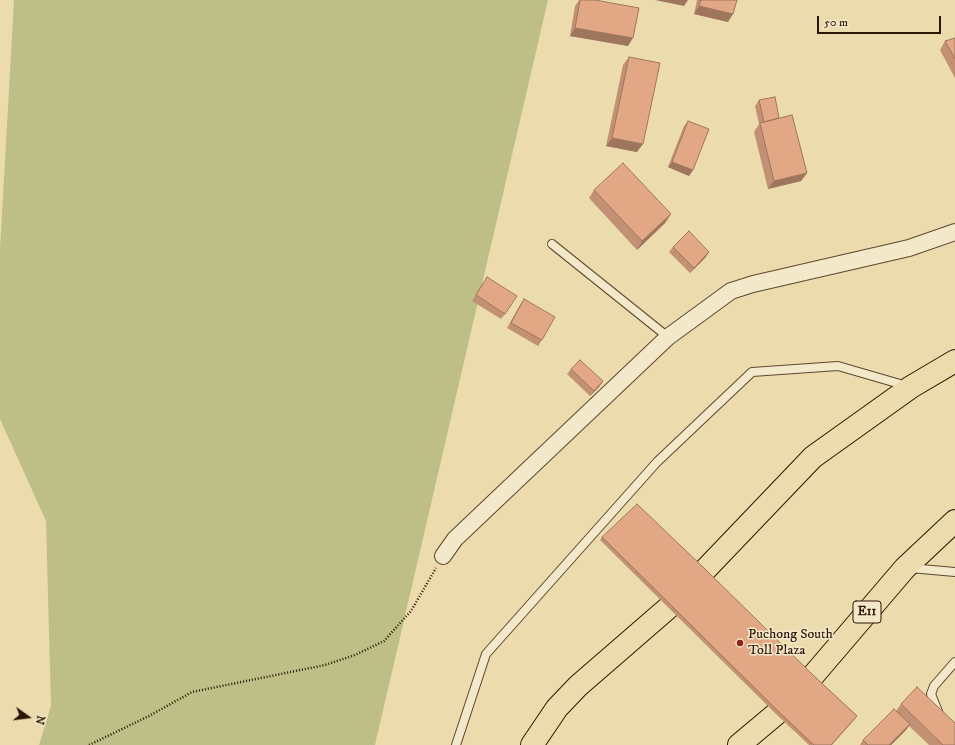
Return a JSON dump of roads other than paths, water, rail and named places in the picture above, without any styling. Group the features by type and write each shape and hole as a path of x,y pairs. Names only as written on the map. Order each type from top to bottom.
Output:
{"highway":[{"path":"703,572 813,457 911,387 955,362"},
{"name":"E11","path":"811,678 905,568 955,521"},
{"path":"532,745 557,708 578,686 668,608"},
{"path":"740,745 776,714"}],"street":[{"path":"443,556 455,539 668,337 731,292 753,284 909,248 955,232"}],"lane":[{"path":"552,244 668,337"},
{"path":"456,745 486,654 657,462 752,372 838,366 911,387"},
{"path":"905,568 954,572"},
{"path":"944,718 938,713 931,694 934,686 954,664"}],"place":[{"name":"Puchong South Toll Plaza","path":"740,643"}]}
